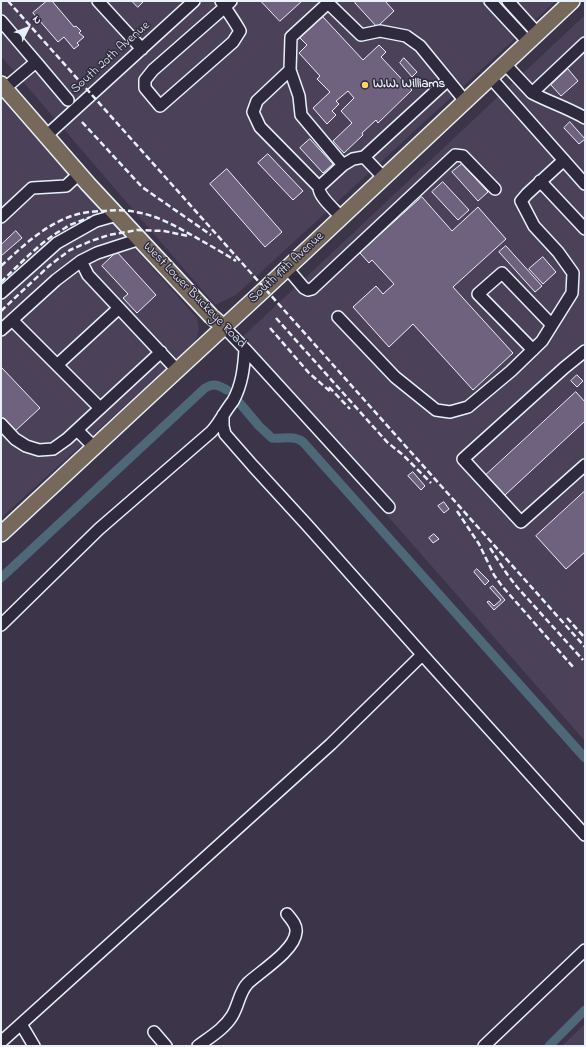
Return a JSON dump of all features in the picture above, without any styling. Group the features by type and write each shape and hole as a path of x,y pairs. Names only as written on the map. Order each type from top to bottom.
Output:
{"main road":[{"name":"South 19th Avenue","path":"1,534 572,1"},
{"name":"West Lower Buckeye Road","path":"3,86 117,215 211,316 224,327"}],"street":[{"path":"98,1 142,49"},
{"name":"South 20th Avenue","path":"46,136 194,1"},
{"path":"490,1 532,38"},
{"path":"508,1 532,38"},
{"path":"225,3 240,31 233,42 160,106 145,88 145,80 153,70 225,3"},
{"path":"343,165 300,115 299,96 290,70 291,37 328,3 361,35 380,31 406,36 420,46 465,101"},
{"path":"1,21 68,100"},
{"path":"532,93 585,43"},
{"path":"3,86 36,62"},
{"path":"505,64 532,93 585,118"},
{"path":"290,70 257,101 253,112 260,127 319,187 321,196 341,217"},
{"path":"490,77 585,184"},
{"path":"319,187 343,165 353,159 364,157 448,80"},
{"path":"287,268 304,288 308,290 312,289 455,154 463,156 495,189"},
{"path":"364,157 384,178"},
{"path":"338,317 395,377 436,410 450,412 468,407 511,371 542,341 572,293 573,273 558,252 534,226 521,201 540,181 564,160"},
{"path":"1,217 32,188 66,186 80,174"},
{"path":"540,181 585,229"},
{"path":"1,293 57,243 96,221 117,215"},
{"path":"2,329 56,280 81,262 97,253 140,239"},
{"path":"81,262 88,274 177,370"},
{"path":"533,350 478,294 502,273 552,325"},
{"path":"57,365 119,308"},
{"path":"12,320 100,408"},
{"name":"West Lower Buckeye Road","path":"224,327 389,507"},
{"path":"1,625 99,529 218,425 233,400 242,378 245,349"},
{"path":"585,351 463,459 521,522 585,465"},
{"path":"1,424 15,439 26,446 39,450 53,449 67,439 161,352"},
{"path":"223,415 225,434 585,835"},
{"path":"77,430 94,447"},
{"path":"1,1042 331,744 422,655"},
{"path":"198,1046 222,1029 232,1016 239,996 247,984 280,956 292,943 296,932 294,923 287,914"},
{"path":"484,1046 585,950"},
{"path":"21,1024 34,1046"},
{"path":"154,1032 166,1046"}],"shaded area":[{"path":"1,1 556,1 236,295 215,305 1,56"},
{"path":"585,15 585,741 236,343"},
{"path":"1,98 197,318 199,330 195,342 1,518"},
{"path":"585,1024 585,1046 562,1046"}],"building":[{"path":"47,1 52,1 74,27 76,26 81,31 79,33 84,37 77,43 79,45 74,49 64,37 58,42 33,13"},
{"path":"132,1 144,1 138,7"},
{"path":"261,1 302,1 280,21"},
{"path":"357,1 385,1 394,11 377,27 355,3"},
{"name":"W.W. Williams","path":"323,17 363,60 379,45 386,52 381,57 412,90 378,123 376,120 344,153 333,141 352,123 341,111 354,98 348,91 336,101 339,104 332,111 336,115 327,124 313,108 330,92 317,79 320,76 299,53 307,45 300,38"},
{"path":"404,58 417,72 412,77 400,63"},
{"path":"568,69 578,81 561,96 551,85"},
{"path":"570,122 585,139 579,144 564,128"},
{"path":"310,139 333,164 323,173 300,148"},
{"path":"268,154 303,191 293,200 258,163"},
{"path":"462,164 488,192 478,201 452,172"},
{"path":"227,169 282,232 265,247 210,184"},
{"path":"443,182 469,210 458,220 432,192"},
{"path":"422,197 452,231 478,207 506,239 453,287 513,353 473,390 413,324 389,347 353,307 376,286 383,294 394,284 372,260 369,263 360,253"},
{"path":"16,231 22,238 1,256 1,245"},
{"path":"506,246 542,286 535,292 499,252"},
{"path":"117,252 156,295 137,313 123,298 128,294 102,266"},
{"path":"543,257 556,272 543,284 529,269"},
{"path":"2,368 40,408 14,432 1,421"},
{"path":"577,375 583,381 577,387 571,381"},
{"path":"576,392 585,402 585,421 505,495 486,475"},
{"path":"413,472 425,486 421,490 408,476"},
{"path":"585,491 585,552 566,569 536,536"},
{"path":"444,502 449,509 444,513 438,506"},
{"path":"434,534 439,539 433,543 429,538"},
{"path":"477,569 489,581 485,585 474,572"},
{"path":"493,586 505,600 494,610 487,602 489,601 494,606 501,600 490,588"}],"waterway":[{"path":"1,578 205,388 216,385 227,390"},
{"path":"238,401 259,426 272,438 292,438 303,442 585,758"},
{"path":"549,1046 585,1010"}],"railway":[{"path":"8,1 585,647"},
{"path":"82,122 142,187 211,235"},
{"path":"1,266 38,234 55,223 74,215 95,211 117,210 136,212 162,220 236,261"},
{"path":"1,282 47,240 68,226 90,217"},
{"path":"1,311 50,265 70,250 91,241 109,235 137,230 164,231 188,236"},
{"path":"276,318 387,442 403,455 431,483"},
{"path":"270,328 309,373 332,393"},
{"path":"329,387 350,409"},
{"path":"457,511 479,544 494,575 502,586 574,668"},
{"path":"490,548 517,587 583,660"},
{"path":"567,618 585,638"}],"place":[{"name":"W.W. Williams","path":"365,85"}]}
